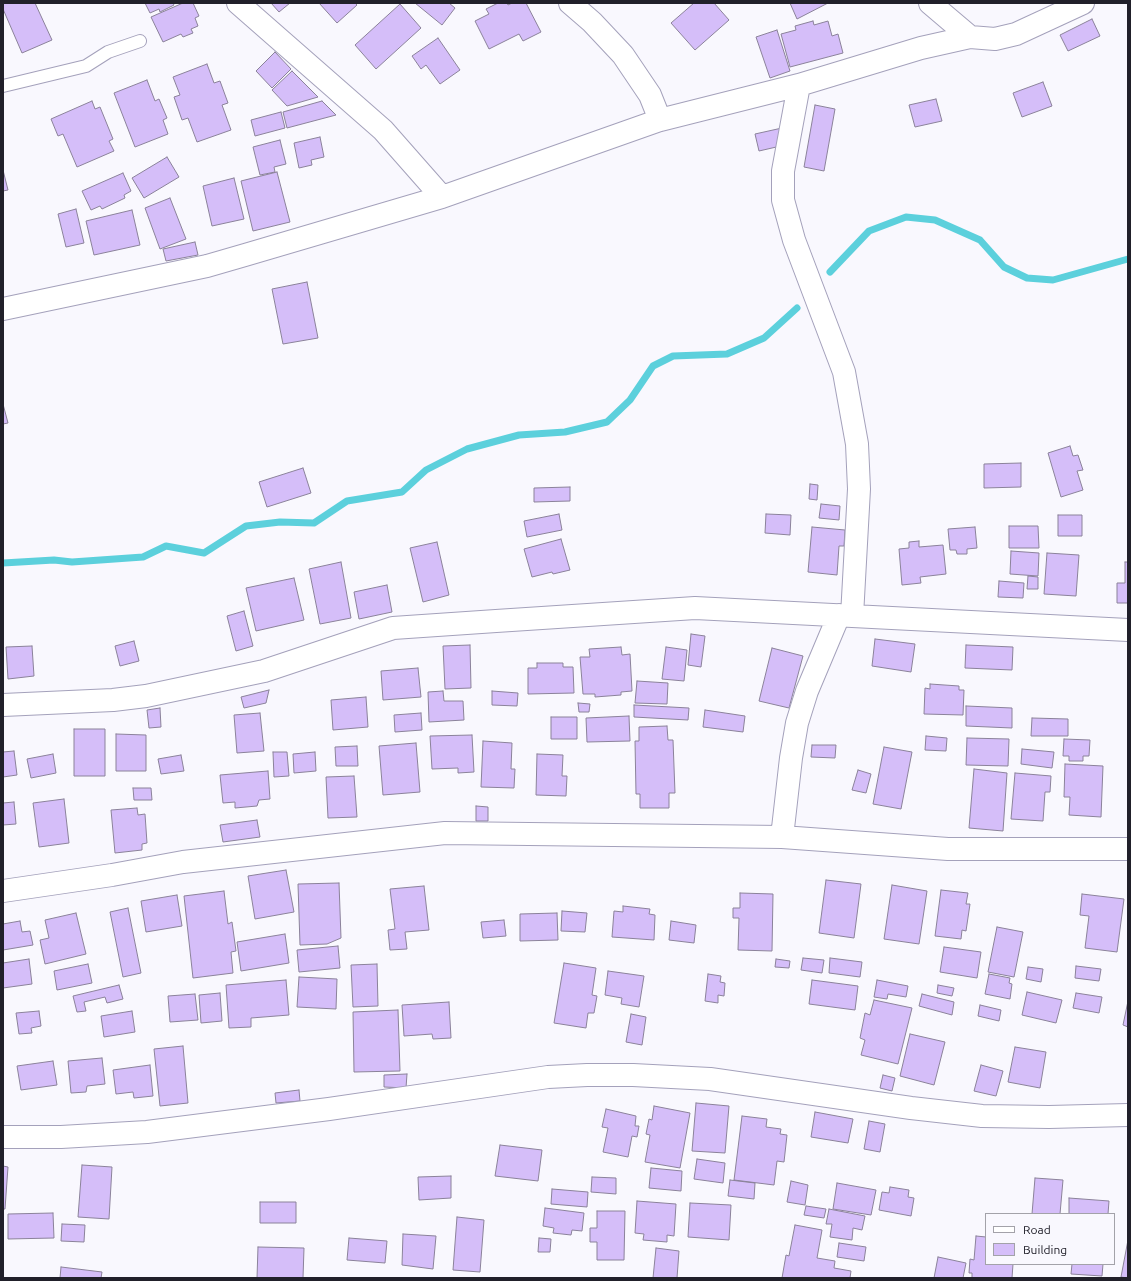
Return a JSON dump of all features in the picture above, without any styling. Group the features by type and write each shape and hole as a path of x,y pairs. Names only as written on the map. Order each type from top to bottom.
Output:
{"street":[{"path":"238,3 383,130 442,197"},
{"path":"570,3 592,22 623,55 650,95 660,120"},
{"path":"930,3 970,36"},
{"path":"3,309 207,266 442,197 660,120 799,85 921,48 970,36 995,39 1016,34 1083,3"},
{"path":"782,837 791,758 797,723 807,691 846,616 859,489 857,444 844,372 794,240 783,200 783,171 799,85"},
{"path":"3,706 113,700 146,696 264,671 393,628 695,608 1128,630"},
{"path":"3,892 183,862 445,833 782,837 948,849 1128,849"},
{"path":"3,1137 61,1137 147,1132 321,1110 548,1077 587,1074 633,1075 710,1080 911,1108 982,1116 1049,1118 1128,1115"}],"lane":[{"path":"3,86 86,66 108,52 140,41"}],"building":[{"path":"3,3 35,3 52,40 22,53 3,9"},
{"path":"145,3 173,3 174,5 160,12 159,9 150,13"},
{"path":"183,3 193,3 199,16 195,18 198,26 191,29 193,33 183,37 181,34 163,42 151,17"},
{"path":"271,3 290,3 279,12"},
{"path":"319,3 355,3 357,5 337,23"},
{"path":"415,3 449,3 455,8 442,25"},
{"path":"498,3 507,3 508,5 512,3 526,3 541,32 523,41 519,34 489,49 475,21 489,14 486,9"},
{"path":"694,3 714,3 729,20 695,50 671,23"},
{"path":"790,3 828,3 797,19"},
{"path":"400,4 421,28 376,69 355,45"},
{"path":"1092,19 1100,36 1068,51 1060,35"},
{"path":"813,21 814,25 828,21 832,36 838,34 843,53 790,67 781,34 796,30 795,26"},
{"path":"777,30 790,71 770,78 756,37"},
{"path":"438,38 460,70 440,84 426,65 421,69 412,56"},
{"path":"275,52 291,69 272,88 256,71"},
{"path":"207,64 214,83 220,81 228,103 222,105 231,130 197,142 188,118 182,120 174,97 180,95 173,77"},
{"path":"292,71 318,97 287,106 272,90"},
{"path":"147,80 155,101 159,99 167,118 163,120 168,134 135,147 114,93"},
{"path":"1043,82 1052,106 1022,117 1013,93"},
{"path":"936,99 942,121 915,127 909,105"},
{"path":"92,101 95,109 100,107 113,139 109,141 114,151 77,167 63,134 58,136 51,119"},
{"path":"322,101 336,115 287,128 283,112"},
{"path":"815,105 835,109 824,171 804,167"},
{"path":"281,112 285,128 255,136 251,120"},
{"path":"782,128 785,145 759,151 755,134"},
{"path":"320,137 324,157 311,160 312,165 299,168 294,143"},
{"path":"280,140 286,164 274,167 275,172 260,175 253,147"},
{"path":"167,157 179,177 144,198 132,178"},
{"path":"3,170 8,190 3,191"},
{"path":"277,172 290,222 253,231 241,181"},
{"path":"123,173 131,191 124,195 125,198 102,209 100,206 91,210 82,191"},
{"path":"234,178 244,219 212,226 203,186"},
{"path":"170,198 186,239 160,249 145,208"},
{"path":"76,209 84,243 66,247 58,214"},
{"path":"132,210 140,245 94,255 86,221"},
{"path":"195,242 198,255 166,261 163,249"},
{"path":"307,282 318,338 283,344 272,289"},
{"path":"3,404 8,423 3,424"},
{"path":"1070,446 1073,456 1078,455 1083,470 1077,471 1083,490 1061,497 1048,453"},
{"path":"1021,463 1021,487 984,488 984,464"},
{"path":"303,468 311,493 267,507 259,482"},
{"path":"810,484 818,485 817,500 809,499"},
{"path":"570,487 570,501 534,502 534,488"},
{"path":"821,504 840,506 839,520 819,518"},
{"path":"559,514 562,530 527,537 524,521"},
{"path":"766,514 791,515 790,535 765,533"},
{"path":"1058,515 1082,515 1082,536 1058,536"},
{"path":"1009,526 1038,526 1039,548 1009,548"},
{"path":"812,527 845,530 844,546 839,546 837,575 808,572"},
{"path":"975,527 977,548 967,549 967,554 957,554 956,550 950,550 948,529"},
{"path":"561,539 570,570 553,574 552,572 532,577 524,549"},
{"path":"919,541 919,547 943,545 946,574 920,577 921,583 902,585 899,549 909,548 909,542"},
{"path":"437,542 449,595 423,602 410,548"},
{"path":"1011,551 1039,553 1038,576 1010,574"},
{"path":"1047,553 1079,555 1076,596 1044,594"},
{"path":"341,562 351,618 320,624 309,569"},
{"path":"1125,562 1128,562 1128,603 1117,603 1117,583 1125,583"},
{"path":"1028,576 1038,577 1038,589 1027,589"},
{"path":"294,578 304,620 256,631 246,588"},
{"path":"999,581 1024,583 1023,598 998,597"},
{"path":"387,585 392,612 359,619 354,592"},
{"path":"244,611 253,646 236,651 227,616"},
{"path":"691,634 705,636 701,667 688,665"},
{"path":"875,639 915,644 911,672 872,666"},
{"path":"134,641 139,661 120,666 115,646"},
{"path":"470,645 471,688 445,689 443,646"},
{"path":"966,645 1013,647 1012,670 965,668"},
{"path":"32,646 34,676 8,679 6,647"},
{"path":"621,647 622,655 630,654 632,691 621,692 621,695 595,697 595,694 583,694 580,657 590,657 589,649"},
{"path":"666,647 687,650 684,681 662,679"},
{"path":"772,648 803,656 789,708 759,701"},
{"path":"537,663 563,663 563,667 573,667 574,693 528,694 528,668 537,668"},
{"path":"418,668 421,697 383,700 381,671"},
{"path":"637,681 668,683 667,704 635,703"},
{"path":"930,684 959,686 959,690 964,690 963,715 924,714 925,688 930,689"},
{"path":"269,690 266,703 244,708 241,697"},
{"path":"443,691 444,701 463,701 464,720 429,722 428,692"},
{"path":"492,691 518,693 517,706 492,705"},
{"path":"366,697 368,727 333,730 331,700"},
{"path":"578,703 590,704 589,712 579,712"},
{"path":"634,705 689,708 688,720 634,717"},
{"path":"966,706 1012,708 1012,728 966,726"},
{"path":"160,708 161,727 149,728 147,710"},
{"path":"705,710 745,716 743,732 703,727"},
{"path":"260,713 264,751 237,753 234,715"},
{"path":"421,713 422,730 395,732 394,715"},
{"path":"629,716 630,741 587,742 586,718"},
{"path":"551,717 577,717 577,739 551,739"},
{"path":"1032,718 1068,719 1068,736 1031,736"},
{"path":"667,726 668,740 673,740 675,793 669,793 669,808 640,808 640,794 636,794 635,741 639,741 639,727"},
{"path":"74,729 105,729 105,776 74,776"},
{"path":"116,734 146,735 146,771 116,771"},
{"path":"472,735 474,772 458,773 458,768 432,769 430,736"},
{"path":"926,736 947,738 946,751 925,750"},
{"path":"967,738 1009,739 1008,766 966,765"},
{"path":"1064,739 1090,740 1089,756 1083,756 1083,761 1069,761 1069,756 1063,756"},
{"path":"483,741 512,743 511,769 515,769 514,788 481,787"},
{"path":"416,743 420,792 383,795 379,746"},
{"path":"812,745 836,745 835,758 811,757"},
{"path":"357,746 358,766 336,766 335,747"},
{"path":"884,747 912,752 901,809 873,804"},
{"path":"1022,749 1054,752 1052,768 1021,764"},
{"path":"14,751 17,775 3,777 3,752"},
{"path":"273,752 287,752 289,776 274,777"},
{"path":"315,752 316,771 294,773 293,754"},
{"path":"53,754 56,773 31,778 27,759"},
{"path":"537,754 563,755 562,776 567,776 566,796 536,795"},
{"path":"181,755 184,771 161,774 158,759"},
{"path":"1065,764 1103,766 1101,817 1069,815 1070,797 1064,797"},
{"path":"974,769 1007,773 1003,831 969,828"},
{"path":"858,770 871,774 866,793 852,790"},
{"path":"268,771 270,799 259,800 257,806 235,808 235,802 223,803 220,775"},
{"path":"1015,773 1051,776 1050,792 1045,792 1043,821 1011,819"},
{"path":"354,776 357,817 328,818 326,777"},
{"path":"133,788 151,788 152,800 134,800"},
{"path":"64,799 69,843 39,847 33,803"},
{"path":"14,802 16,824 3,825 3,803"},
{"path":"476,806 488,807 488,821 476,821"},
{"path":"137,808 138,815 145,814 147,843 142,844 142,850 115,853 111,810"},
{"path":"257,820 260,837 223,842 220,825"},
{"path":"286,870 294,912 255,919 248,876"},
{"path":"826,880 861,884 854,938 819,933"},
{"path":"339,883 341,938 327,944 300,945 298,884"},
{"path":"892,885 927,891 919,944 884,939"},
{"path":"424,886 429,930 405,932 407,949 390,950 388,930 395,929 390,889"},
{"path":"941,890 968,893 966,904 970,904 966,931 962,930 961,939 935,936"},
{"path":"224,891 228,924 232,922 236,951 231,952 233,973 193,978 184,896"},
{"path":"740,893 773,894 772,951 738,950 739,918 733,918 733,908 740,908"},
{"path":"1082,894 1124,899 1117,952 1085,948 1089,916 1080,915"},
{"path":"177,895 182,926 146,932 141,901"},
{"path":"623,906 650,909 649,914 655,915 654,940 612,937 614,911 623,912"},
{"path":"128,908 141,973 123,977 110,912"},
{"path":"562,911 587,913 585,932 561,931"},
{"path":"76,913 86,954 45,964 40,940 49,938 45,920"},
{"path":"557,913 558,940 520,941 520,914"},
{"path":"504,920 506,936 483,938 481,922"},
{"path":"20,921 22,932 30,931 33,945 3,950 3,924"},
{"path":"671,921 696,925 694,943 669,940"},
{"path":"997,927 1023,932 1014,977 988,972"},
{"path":"285,934 289,963 241,971 237,942"},
{"path":"338,946 340,968 299,972 297,950"},
{"path":"944,947 981,952 977,978 940,972"},
{"path":"803,958 824,960 822,973 801,970"},
{"path":"830,958 862,962 860,977 829,973"},
{"path":"29,959 32,984 3,988 3,963"},
{"path":"776,959 790,961 789,968 775,967"},
{"path":"564,963 596,968 592,995 597,996 594,1013 588,1013 586,1028 554,1023"},
{"path":"88,964 92,983 57,990 54,971"},
{"path":"377,964 378,1006 353,1007 351,965"},
{"path":"1076,966 1101,969 1099,981 1075,978"},
{"path":"1028,967 1043,969 1041,982 1026,979"},
{"path":"608,971 644,976 639,1007 621,1004 622,998 605,995"},
{"path":"708,974 721,976 720,982 725,983 724,996 718,995 718,1003 705,1001"},
{"path":"989,974 1010,978 1009,983 1012,984 1010,999 985,994"},
{"path":"299,977 337,979 336,1009 297,1007"},
{"path":"286,980 289,1015 251,1018 251,1027 229,1028 226,985"},
{"path":"812,980 858,986 855,1010 809,1004"},
{"path":"877,980 908,986 906,997 888,994 887,999 874,997"},
{"path":"119,985 123,999 107,1003 105,997 84,1002 86,1011 77,1012 73,996"},
{"path":"938,985 954,988 952,996 937,993"},
{"path":"1027,992 1062,1000 1056,1023 1022,1015"},
{"path":"220,993 222,1021 201,1023 199,995"},
{"path":"1076,993 1102,997 1099,1013 1073,1008"},
{"path":"195,994 198,1020 170,1022 168,996"},
{"path":"922,994 954,1002 952,1015 919,1006"},
{"path":"874,1000 912,1008 898,1064 861,1055 865,1040 860,1038 865,1013 870,1015"},
{"path":"1128,1001 1128,1027 1123,1025"},
{"path":"449,1002 451,1038 433,1039 432,1034 404,1036 402,1005"},
{"path":"980,1005 1001,1010 999,1021 978,1016"},
{"path":"398,1010 400,1071 354,1072 353,1012"},
{"path":"39,1011 41,1026 31,1028 32,1033 19,1034 16,1013"},
{"path":"132,1011 135,1032 104,1037 101,1016"},
{"path":"631,1014 646,1017 642,1045 626,1042"},
{"path":"910,1034 945,1042 934,1085 900,1076"},
{"path":"183,1046 188,1103 160,1106 154,1049"},
{"path":"1015,1047 1046,1052 1040,1088 1008,1082"},
{"path":"102,1058 105,1084 87,1086 86,1092 71,1093 68,1061"},
{"path":"53,1061 57,1085 21,1090 17,1066"},
{"path":"150,1065 153,1096 134,1098 133,1092 116,1094 113,1070"},
{"path":"981,1065 1003,1071 996,1096 974,1091"},
{"path":"407,1074 406,1088 384,1087 384,1075"},
{"path":"883,1075 895,1078 892,1091 880,1088"},
{"path":"299,1090 300,1101 276,1103 275,1093"},
{"path":"696,1103 729,1106 725,1153 692,1151"},
{"path":"654,1106 690,1113 680,1168 645,1162 650,1135 646,1134 649,1119 652,1120"},
{"path":"606,1109 636,1116 635,1126 639,1126 637,1137 632,1136 628,1157 603,1152 608,1128 602,1127"},
{"path":"815,1112 853,1119 848,1143 811,1137"},
{"path":"742,1116 767,1119 766,1127 781,1129 780,1134 787,1135 784,1162 777,1161 774,1185 734,1180"},
{"path":"869,1121 885,1124 880,1152 864,1149"},
{"path":"500,1145 542,1150 538,1181 495,1176"},
{"path":"697,1159 725,1163 723,1183 694,1179"},
{"path":"82,1165 112,1167 109,1219 78,1217"},
{"path":"3,1166 8,1167 5,1209 3,1209"},
{"path":"651,1168 682,1171 681,1191 649,1188"},
{"path":"451,1176 451,1198 419,1200 418,1177"},
{"path":"592,1177 616,1178 616,1194 591,1192"},
{"path":"1035,1178 1063,1180 1060,1213 1032,1213"},
{"path":"730,1180 755,1183 754,1199 728,1196"},
{"path":"791,1181 808,1185 805,1205 787,1202"},
{"path":"837,1183 876,1190 871,1215 833,1209"},
{"path":"890,1187 909,1190 908,1197 914,1198 911,1216 879,1210 882,1192 889,1193"},
{"path":"552,1189 588,1192 587,1207 551,1204"},
{"path":"1069,1198 1109,1201 1108,1213 1069,1213"},
{"path":"637,1201 676,1204 674,1236 667,1235 667,1242 643,1240 644,1234 635,1233"},
{"path":"260,1202 296,1202 296,1223 260,1223"},
{"path":"690,1203 731,1205 729,1240 688,1237"},
{"path":"806,1206 826,1209 824,1218 804,1215"},
{"path":"545,1208 584,1213 582,1231 572,1230 571,1235 553,1233 554,1228 543,1226"},
{"path":"829,1209 865,1216 862,1230 853,1228 852,1240 830,1237 832,1224 826,1224"},
{"path":"597,1211 625,1211 624,1260 597,1260 597,1242 590,1242 590,1228 597,1228"},
{"path":"53,1213 54,1238 8,1239 8,1214"},
{"path":"457,1217 484,1220 480,1272 453,1270"},
{"path":"62,1224 85,1225 84,1242 61,1241"},
{"path":"795,1225 822,1230 817,1258 835,1261 834,1268 851,1271 850,1278 782,1278 786,1255 789,1256"},
{"path":"403,1234 436,1236 433,1269 402,1265"},
{"path":"976,1236 985,1237 985,1265 1013,1265 1012,1278 972,1278 972,1273 969,1273 970,1259 974,1260"},
{"path":"349,1238 387,1241 385,1263 347,1260"},
{"path":"539,1238 551,1239 550,1252 538,1252"},
{"path":"1128,1240 1128,1278 1127,1278 1121,1277"},
{"path":"839,1243 866,1247 864,1261 837,1257"},
{"path":"258,1247 304,1248 303,1278 257,1278"},
{"path":"656,1248 679,1251 677,1278 653,1278"},
{"path":"938,1257 966,1263 963,1278 934,1278"},
{"path":"1072,1265 1103,1265 1102,1276 1071,1274"},
{"path":"61,1267 102,1272 101,1278 60,1278"}],"waterway":[{"path":"830,272 869,231 906,217 935,220 980,240 1004,267 1027,278 1053,280 1128,259"},
{"path":"3,563 54,560 72,562 143,557 166,546 204,553 246,526 280,522 314,523 347,501 402,492 426,470 467,449 519,435 565,432 607,422 630,400 653,366 673,356 727,354 764,338 797,308"}]}
